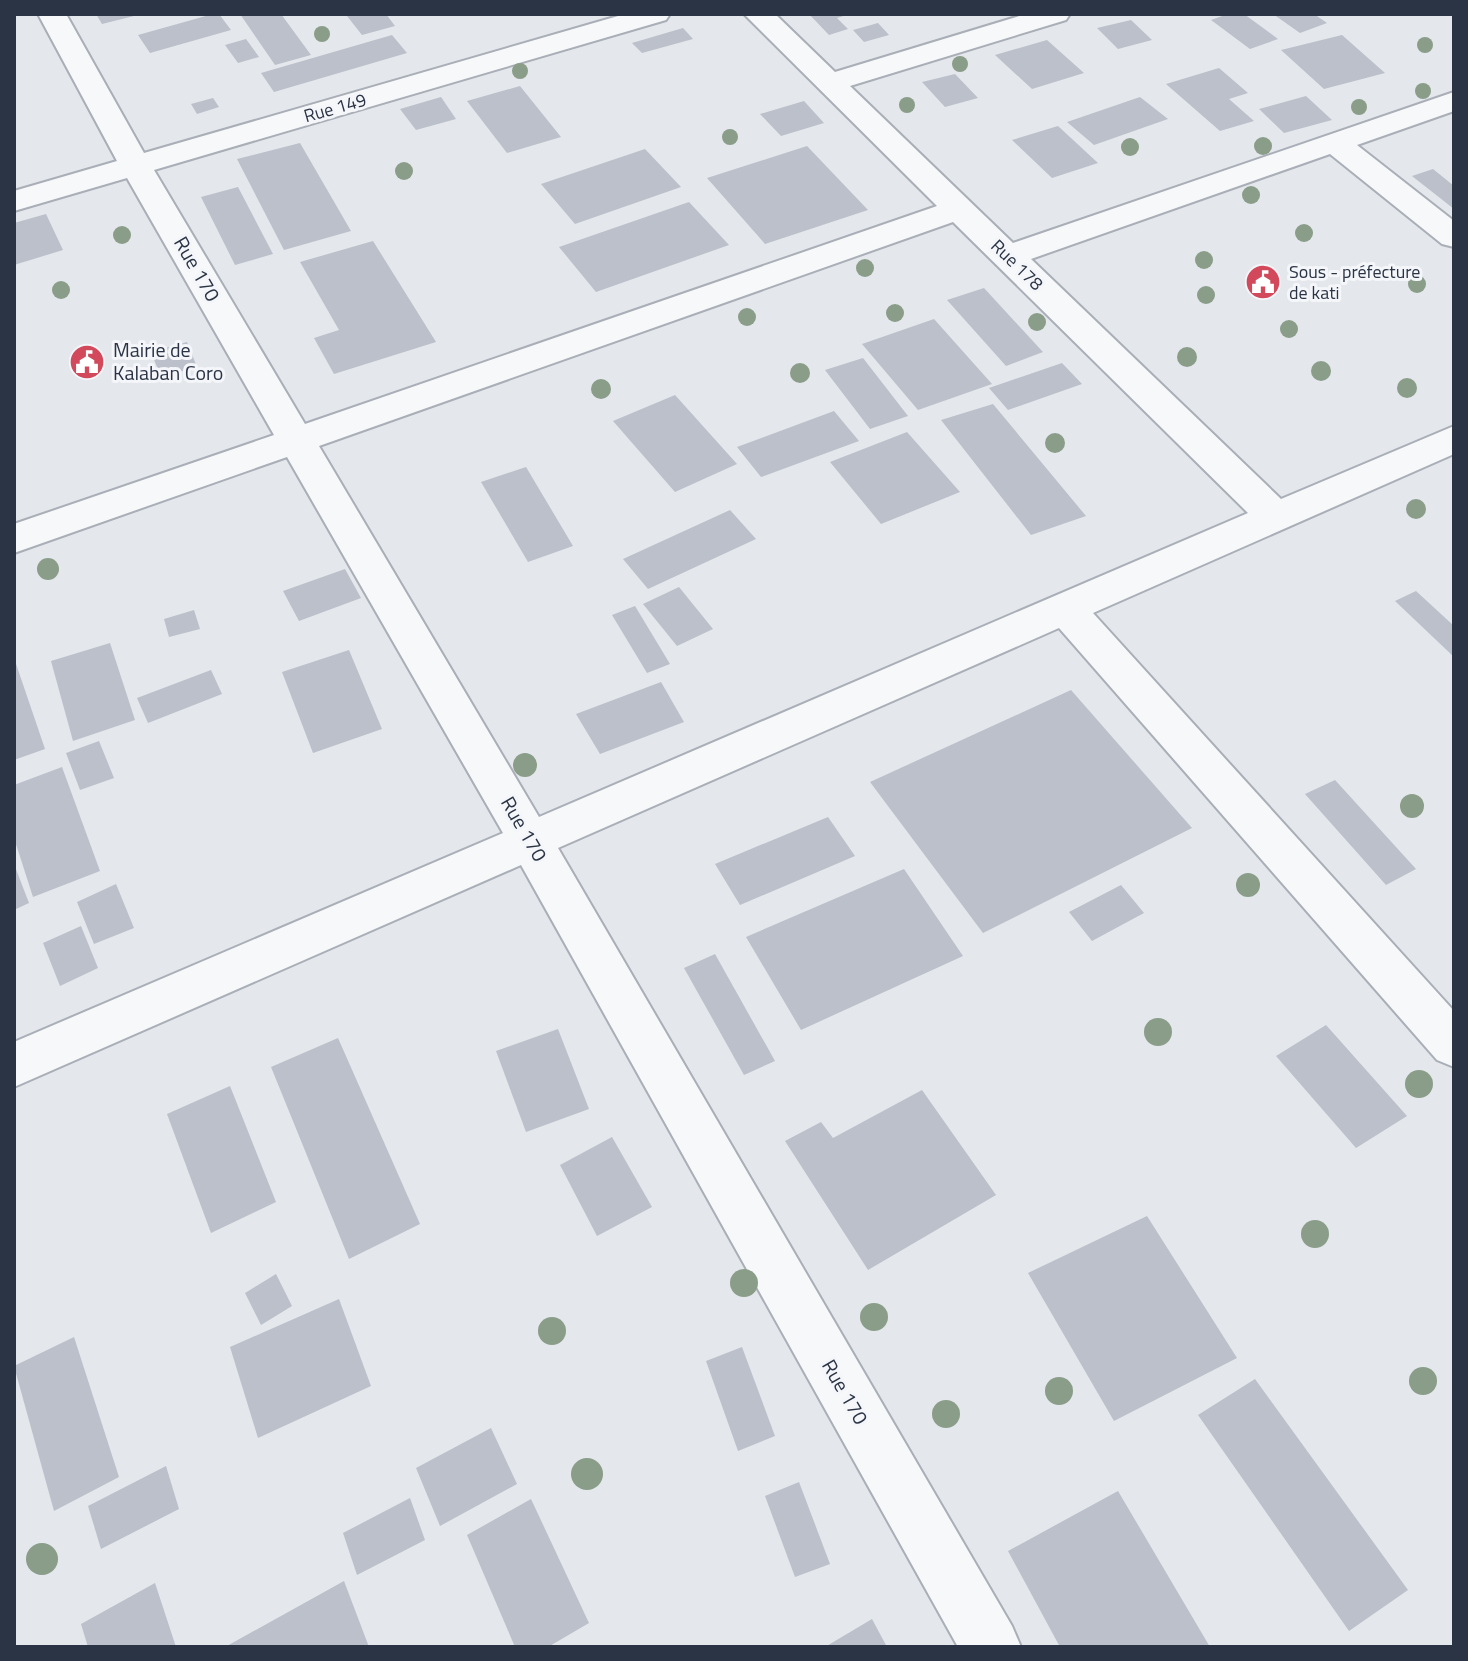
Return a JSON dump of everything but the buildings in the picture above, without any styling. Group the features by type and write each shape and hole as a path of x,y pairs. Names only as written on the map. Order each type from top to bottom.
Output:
{"street":[{"name":"Rue 170","path":"52,14 136,166 530,840 991,1647"},
{"name":"Rue 149","path":"14,201 656,14"},
{"name":"Rue 178","path":"758,14 1275,516"},
{"path":"829,83 1056,14"},
{"path":"1007,256 1454,101"},
{"path":"1334,142 1454,237"},
{"path":"14,539 959,209"},
{"path":"14,1065 1454,439"},
{"path":"1065,608 1454,1045"}],"place":[{"name":"Sous - préfecture de kati","path":"1263,282"},
{"name":"Mairie de Kalaban Coro","path":"87,362"}]}
